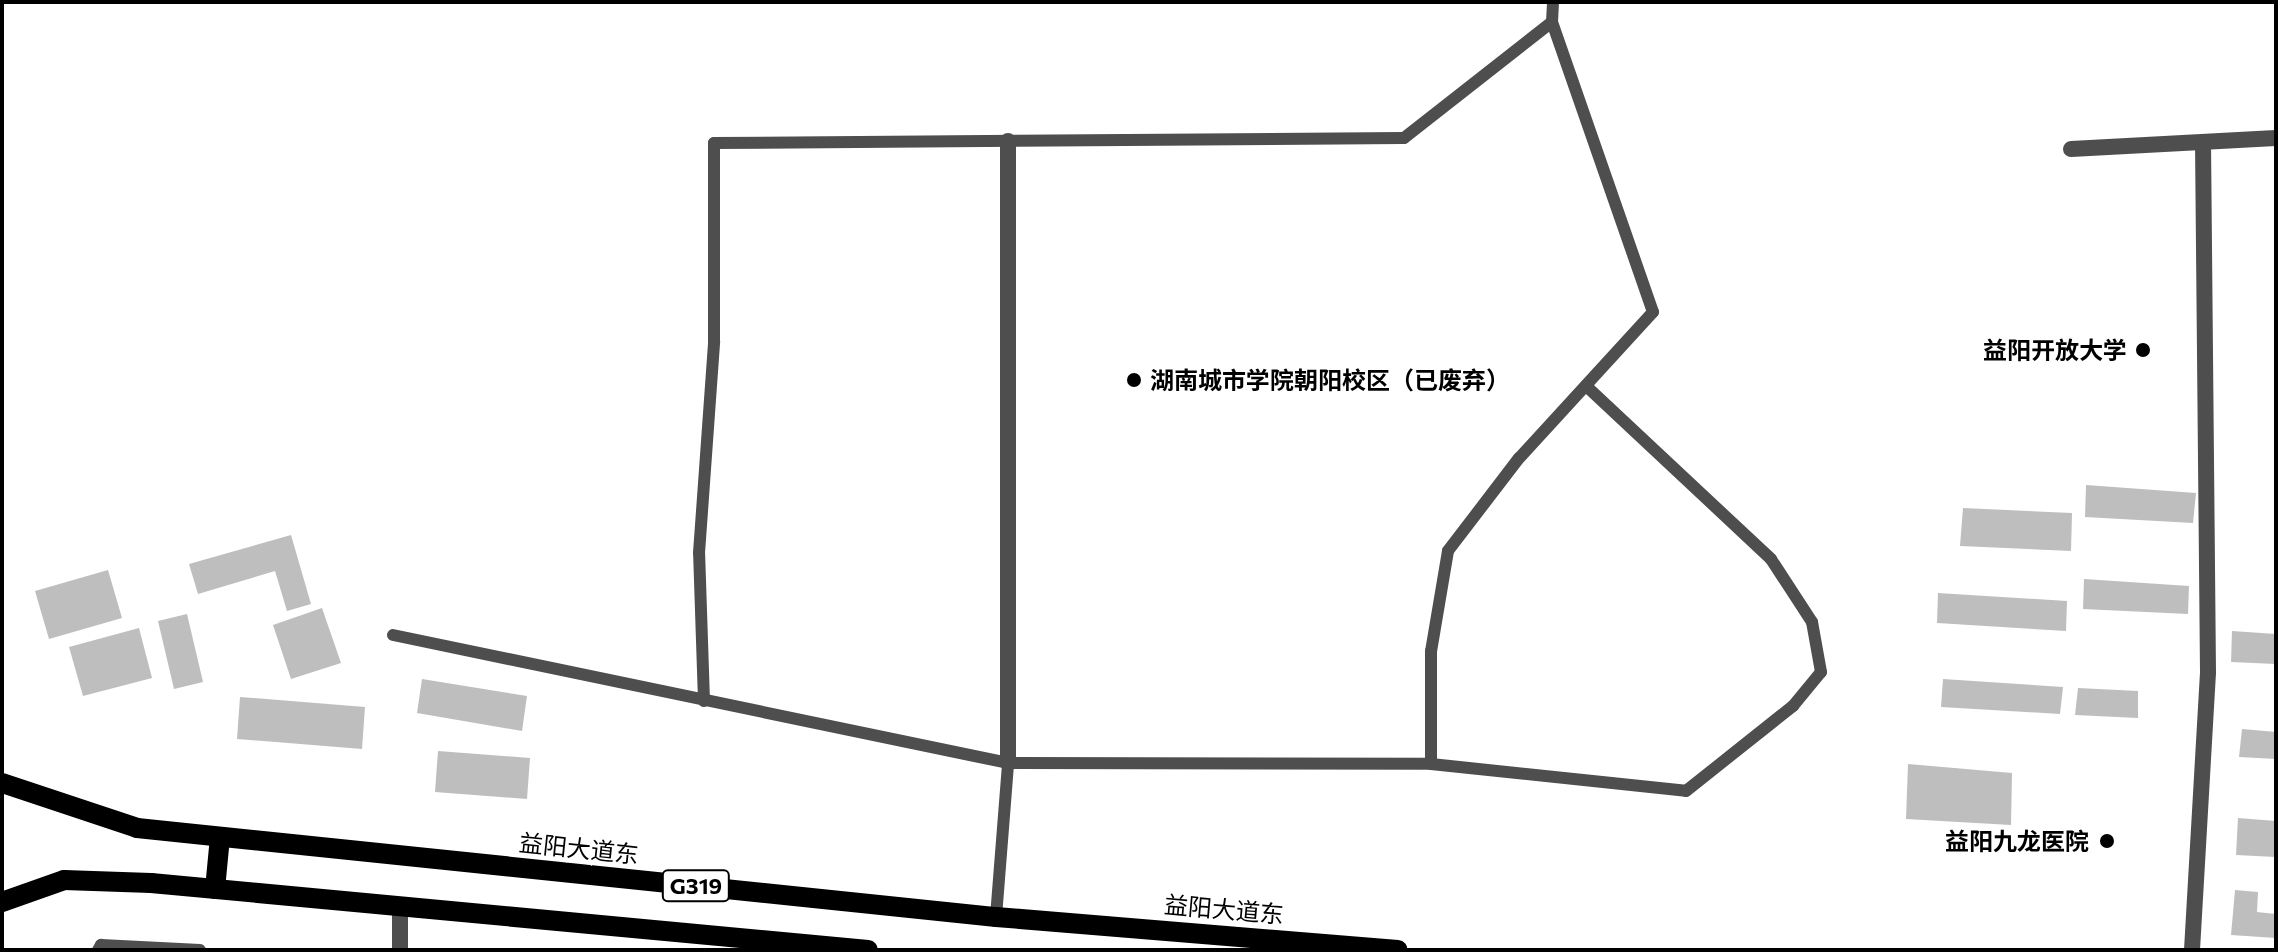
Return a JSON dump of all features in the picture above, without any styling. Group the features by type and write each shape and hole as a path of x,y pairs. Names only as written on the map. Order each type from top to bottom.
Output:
{"main road":[{"name":"益阳大道东","path":"2,783 137,828 996,917 1398,950"},
{"path":"215,889 220,837"},
{"name":"G319","path":"2,902 64,880 215,889 868,950"}],"street":[{"path":"2071,149 2203,145 2276,138"},
{"path":"1008,141 1008,763"},
{"path":"2192,950 2208,672 2203,145"},
{"path":"400,907 400,950"}],"lane":[{"path":"1431,764 1431,651 1448,551 1519,458 1653,312 1552,22 1553,2"},
{"path":"704,701 699,553 714,342 714,143 1404,138 1552,22"},
{"path":"393,635 1008,763 1431,764 1686,791 1793,706 1821,672 1812,622 1771,559 1586,386"},
{"path":"996,917 1008,763"},
{"path":"98,950 101,945 200,950"}],"building":[{"path":"2086,485 2196,493 2193,523 2085,517"},
{"path":"1963,508 2072,513 2071,551 1960,546"},
{"path":"291,535 311,604 287,611 275,571 198,594 189,564"},
{"path":"108,570 122,618 49,639 35,591"},
{"path":"2084,579 2189,586 2188,614 2083,609"},
{"path":"1938,593 2067,601 2066,631 1937,623"},
{"path":"322,608 341,663 291,679 273,625"},
{"path":"187,614 203,682 174,689 158,621"},
{"path":"139,628 152,678 83,696 69,647"},
{"path":"2232,631 2276,634 2276,664 2231,662"},
{"path":"422,679 527,696 522,731 417,713"},
{"path":"1943,679 2063,687 2060,714 1941,707"},
{"path":"2078,688 2138,691 2138,718 2075,715"},
{"path":"240,697 365,707 362,749 237,739"},
{"path":"2242,729 2276,732 2276,759 2239,757"},
{"path":"438,751 530,758 527,799 435,792"},
{"path":"1908,764 2012,773 2011,825 1906,819"},
{"path":"2238,818 2276,821 2276,857 2236,855"},
{"path":"2235,890 2258,892 2257,912 2276,914 2276,938 2231,935"}],"place":[{"name":"益阳开放大学","path":"2143,350"},
{"name":"湖南城市学院朝阳校区（已废弃）","path":"1134,380"},
{"name":"益阳九龙医院","path":"2107,841"}]}
